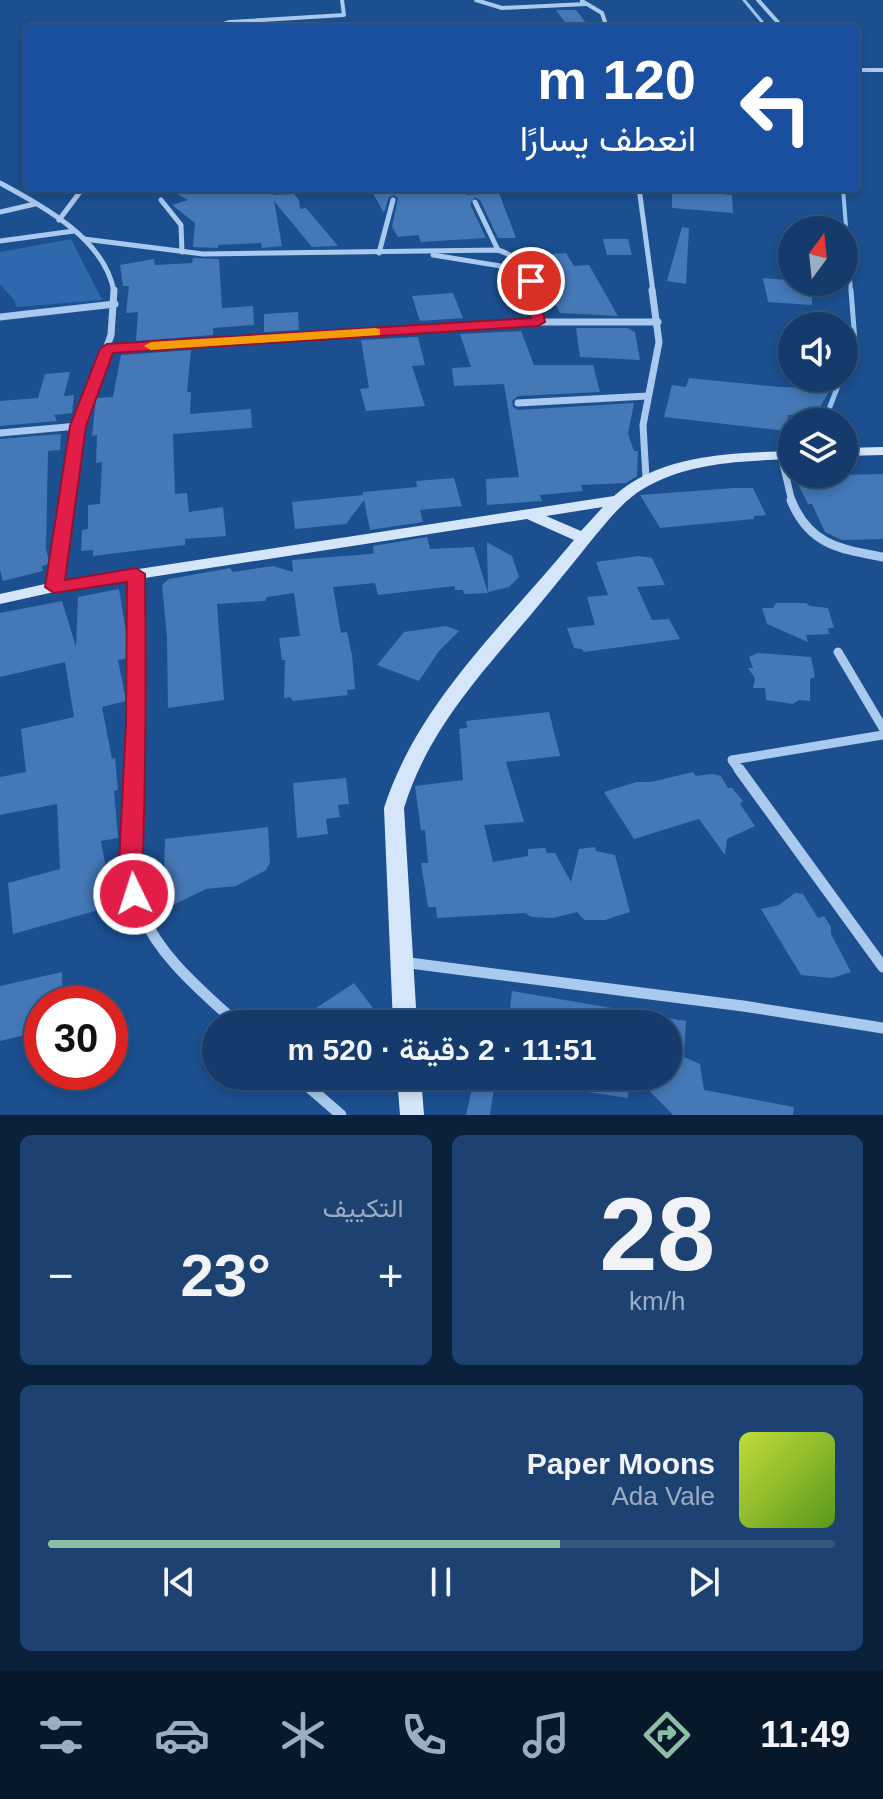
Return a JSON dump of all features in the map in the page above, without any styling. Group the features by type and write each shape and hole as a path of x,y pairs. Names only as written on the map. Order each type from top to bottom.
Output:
{"street":[{"path":"223,24 344,15 342,0"},
{"path":"476,0 502,8 586,4"},
{"path":"579,0 602,13 606,24"},
{"path":"758,0 779,24"},
{"path":"860,70 883,70"},
{"path":"0,183 84,239 109,272 115,304 107,349 78,426 54,587"},
{"path":"59,220 80,192"},
{"path":"640,192 658,322 658,358 643,425 646,478"},
{"path":"161,200 168,214 181,226 182,252"},
{"path":"379,253 386,224 394,214 393,200"},
{"path":"475,202 498,250"},
{"path":"0,212 35,204"},
{"path":"0,241 74,231"},
{"path":"84,239 182,252 498,250 512,254 526,270 533,288 538,322"},
{"path":"420,252 463,262 526,270"},
{"path":"0,317 115,304"},
{"path":"107,349 538,322 658,322"},
{"path":"518,403 648,396"},
{"path":"0,433 78,426"},
{"path":"858,452 883,451"},
{"path":"404,1010 394,808 398,787 443,713 617,500 646,478 696,463 778,456"},
{"path":"788,488 789,501 799,523 826,543 883,557"},
{"path":"0,599 54,587 617,500"},
{"path":"531,515 585,539"},
{"path":"136,574 136,724 131,863 134,894 143,920 164,955 223,1010"},
{"path":"838,652 883,728"},
{"path":"883,735 732,760 883,967"},
{"path":"402,962 743,1006 883,1028"},
{"path":"312,1090 341,1115"},
{"path":"410,1090 412,1115"}],"shaded area":[{"path":"71,239 102,300 16,307 15,301 0,284 0,252"}],"building":[{"path":"556,10 576,10 587,24 566,24"},
{"path":"174,192 294,194 299,200 300,209 306,208 338,246 312,247 274,201 282,246 262,248 261,243 218,245 218,248 193,247 195,223 172,205 188,200"},
{"path":"372,192 499,193 516,238 498,238 480,200 475,197 470,204 486,238 421,242 418,235 398,237 392,227 398,198 394,195 389,197 384,213"},
{"path":"672,193 732,195 733,213 672,208"},
{"path":"682,227 689,228 686,284 667,281"},
{"path":"603,239 628,239 632,255 607,255"},
{"path":"566,253 574,266 589,265 618,316 560,313 551,295 560,294 538,255"},
{"path":"193,258 219,259 222,308 253,306 254,325 213,328 213,335 136,341 138,312 126,313 129,286 123,286 120,265 154,259 155,265 192,263"},
{"path":"763,278 778,279 778,296 812,296 812,305 768,302"},
{"path":"453,293 463,318 420,321 412,296"},
{"path":"298,312 299,330 264,332 264,314"},
{"path":"576,328 627,328 635,332 640,360 580,357"},
{"path":"521,331 534,365 593,365 600,392 518,396 512,401 513,407 518,410 634,403 628,434 634,451 638,451 637,476 626,483 581,485 583,491 540,495 542,501 487,505 486,479 519,477 504,384 454,386 452,368 471,367 460,334"},
{"path":"418,337 425,365 412,366 425,406 366,411 360,389 369,388 361,340"},
{"path":"191,350 187,392 191,392 190,414 251,409 252,428 173,434 175,494 187,493 189,512 223,507 226,536 185,539 185,545 93,556 93,550 81,551 82,530 88,529 88,505 100,504 102,462 96,463 97,435 92,436 96,398 113,397 121,355"},
{"path":"70,372 64,396 74,395 72,413 54,415 57,421 0,426 0,401 38,398 45,374"},
{"path":"689,378 778,387 778,392 829,392 819,408 778,408 778,430 664,417 672,385 686,387"},
{"path":"61,434 60,450 48,451 46,549 50,564 42,566 43,571 3,581 0,570 0,439"},
{"path":"883,474 883,539 842,540 825,532 812,504 808,504 800,488 858,488 858,475"},
{"path":"454,478 462,506 420,510 423,522 370,530 364,500 346,524 295,529 292,502 417,487 416,481"},
{"path":"753,488 766,515 754,516 754,519 660,528 640,495"},
{"path":"427,537 430,549 474,547 488,593 464,594 463,590 455,590 455,586 378,595 375,583 333,587 341,633 347,632 352,655 355,689 347,690 348,695 293,701 290,697 284,698 285,660 282,660 279,638 300,636 294,593 267,597 265,601 217,604 224,700 168,708 167,637 162,585 169,579 230,568 233,572 273,566 293,572 292,560 370,554 374,553 373,546"},
{"path":"487,542 512,556 519,577 509,587 488,592"},
{"path":"639,556 652,558 665,585 637,587 652,620 669,619 680,639 584,652 574,648 567,628 595,625 587,597 608,595 596,562"},
{"path":"119,589 129,650 129,658 118,660 126,701 102,707 112,759 115,758 118,790 114,791 118,838 101,841 113,906 13,934 8,883 60,869 57,804 0,815 0,777 26,772 21,729 74,717 65,662 0,677 0,613 62,601 76,647 78,597"},
{"path":"776,603 806,603 828,608 834,628 828,628 829,634 806,635 808,642 767,624 762,608 773,608"},
{"path":"446,626 459,631 439,651 419,681 377,665 404,632"},
{"path":"758,653 811,657 815,677 810,679 810,701 799,700 793,704 766,700 765,688 753,688 755,678 748,668 753,668 749,657"},
{"path":"549,712 560,756 506,762 524,822 484,825 493,862 528,856 528,849 545,848 547,853 555,853 571,882 579,849 595,847 596,851 615,855 630,912 605,920 584,920 577,912 553,918 531,917 525,913 437,918 436,907 428,907 421,863 428,863 425,830 421,830 415,786 463,780 459,729 467,728 466,721"},
{"path":"693,772 696,776 721,776 728,788 732,788 743,801 740,804 755,826 727,839 725,855 699,819 634,839 604,792 636,782 651,782"},
{"path":"346,778 349,804 338,805 340,817 326,819 328,834 297,838 293,783"},
{"path":"268,827 270,863 266,870 236,886 206,889 163,910 165,839"},
{"path":"795,893 803,894 818,918 824,916 851,972 832,978 801,975 761,909 779,905"},
{"path":"62,972 62,986 24,986 24,1035 0,1041 0,986"},
{"path":"354,983 374,1010 313,1010"},
{"path":"512,991 624,1010 510,1010"},
{"path":"682,1020 686,1021 684,1057 700,1064 704,1090 794,1107 793,1115 673,1115 649,1090 682,1090"},
{"path":"472,1090 494,1090 490,1115 466,1115"},
{"path":"574,1090 628,1090 628,1098"}],"waterway":[{"path":"744,0 764,24"},
{"path":"843,192 845,216"},
{"path":"851,296 853,312"},
{"path":"829,408 836,392"}],"slow traffic":[{"path":"151,346 375,332"}],"route":[{"path":"134,894 131,863 136,724 136,574 54,587 78,426 107,349 538,322 531,281"}]}
